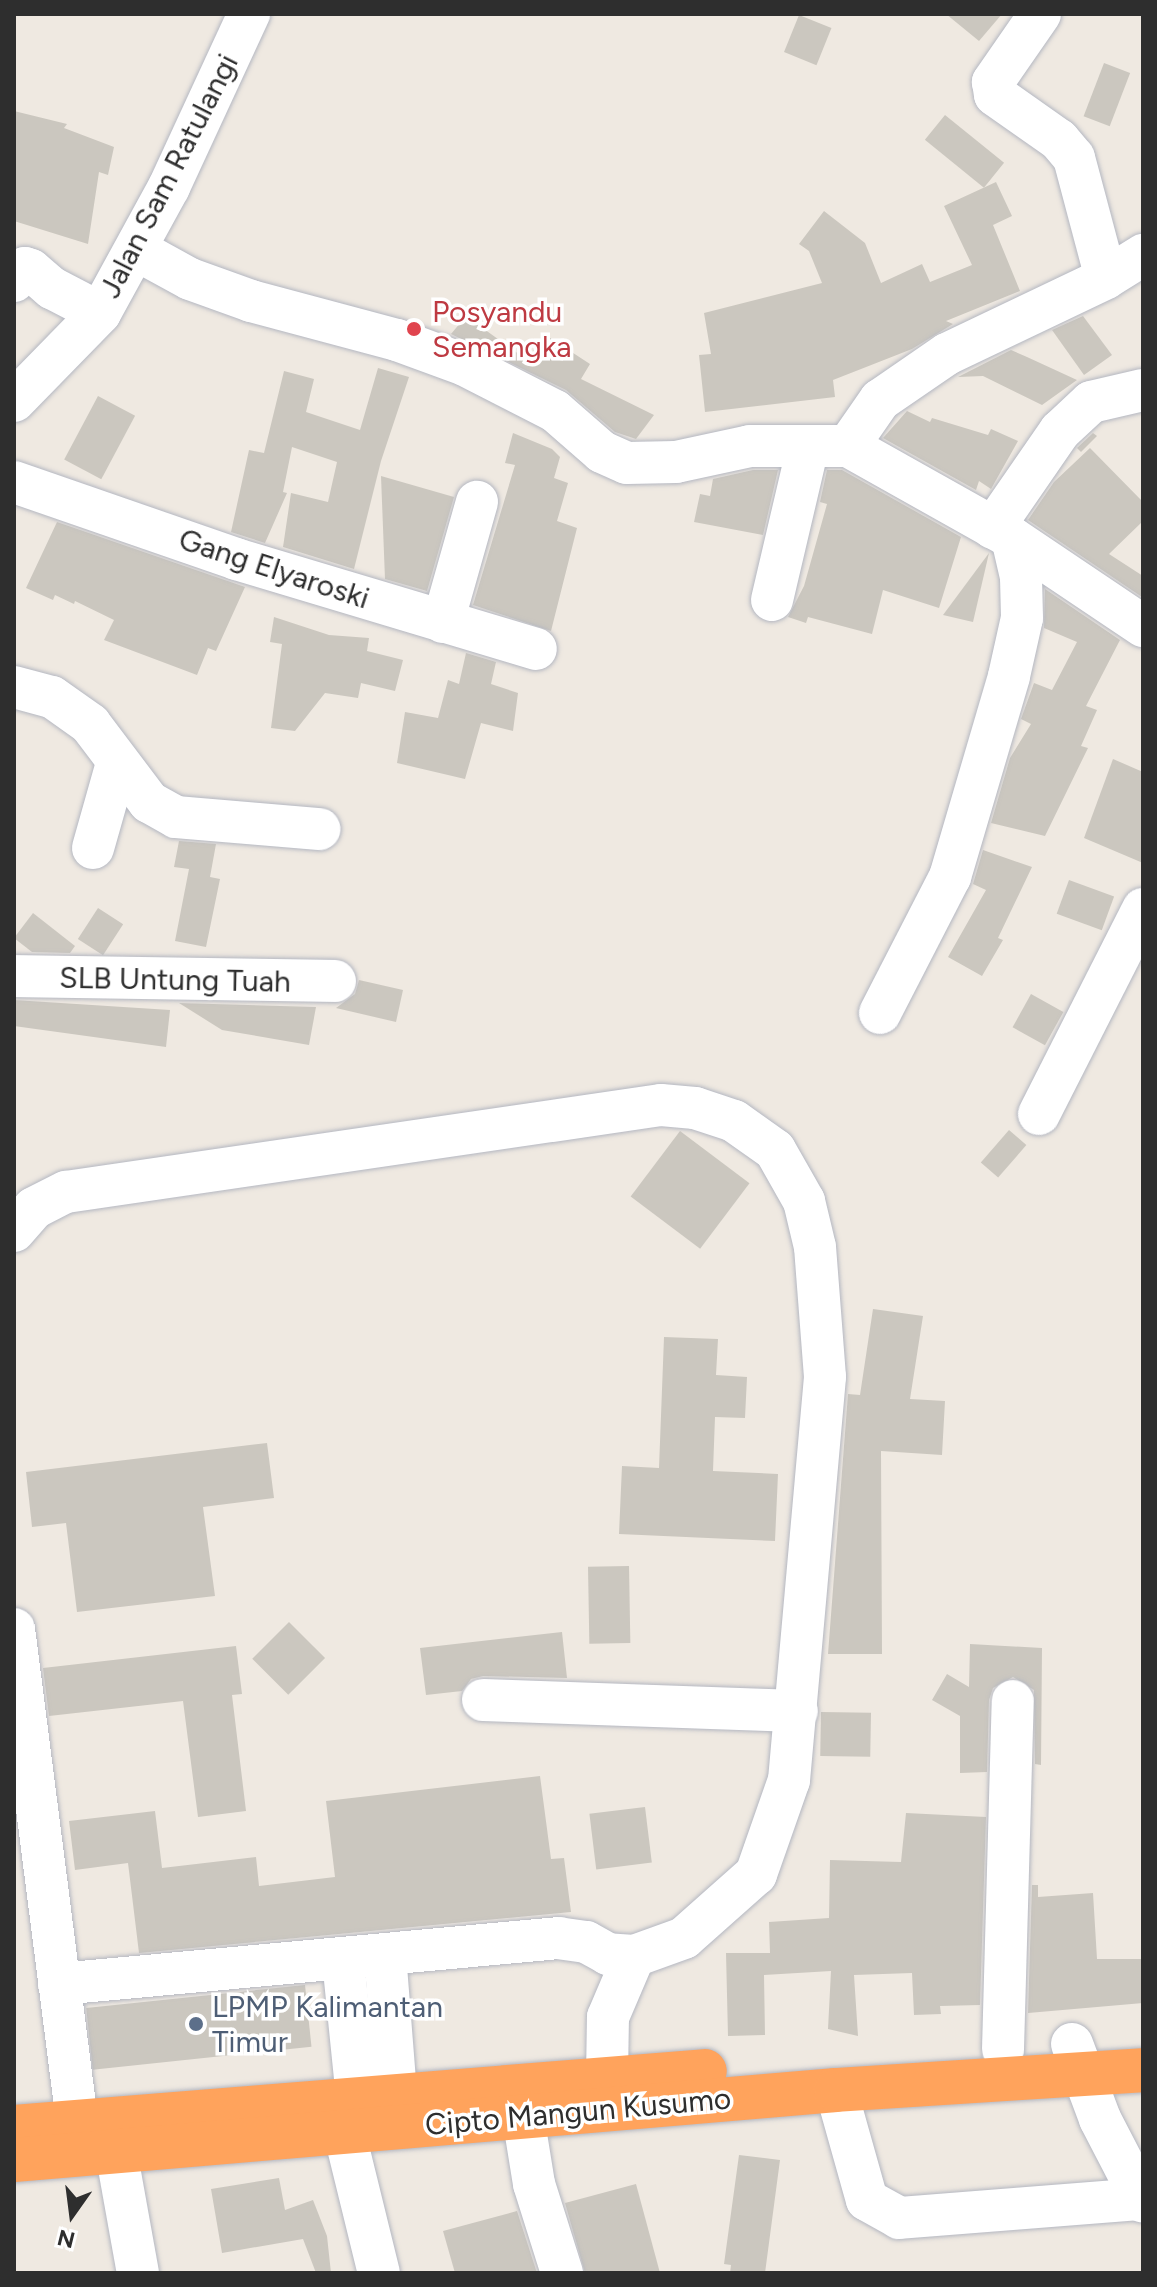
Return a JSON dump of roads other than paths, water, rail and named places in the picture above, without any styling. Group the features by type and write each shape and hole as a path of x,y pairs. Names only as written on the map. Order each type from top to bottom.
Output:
{"highway":[{"name":"Cipto Mangun Kusumo","path":"14,2160 116,2151 365,2108 607,2078 836,2090 1078,2059 1143,2040"},
{"name":"Cipto Mangun Kusumo","path":"14,2127 365,2108 523,2116 726,2084 1003,2049 1143,2070"}],"street":[{"name":"Jalan Sam Ratulangi","path":"14,401 100,313 137,250 249,14"},
{"path":"1040,14 993,82 995,95 1059,140 1074,158 1106,278"},
{"path":"137,250 190,279 251,301 397,340 465,365 555,411 602,452 627,463 676,462 750,446 828,446 1002,533 1143,626"},
{"path":"772,600 828,446 880,400 947,354 1106,278 1143,255"},
{"path":"14,281 25,268 31,270 52,288 100,313"},
{"path":"1002,533 1060,431 1091,402 1143,390"},
{"name":"Gang Elyaroski","path":"14,482 236,559 536,649"},
{"path":"443,622 477,502"},
{"path":"880,1013 950,877 1009,676 1022,618 1021,577 1002,533"},
{"path":"14,687 52,697 90,724 149,802 176,817 319,829"},
{"path":"93,848 117,763"},
{"path":"1039,1114 1143,909"},
{"name":"SLB Untung Tuah","path":"14,976 335,981"},
{"path":"14,1231 34,1208 66,1192 661,1105 695,1108 734,1121 775,1150 804,1201 815,1247 825,1377 789,1780 756,1874 684,1938 634,1956 608,1954 586,1942 559,1938 59,1984"},
{"path":"14,1629 77,2122"},
{"path":"483,1700 797,1711"},
{"path":"1003,2049 1013,1701"},
{"path":"365,2108 385,1954"},
{"path":"607,2078 608,2017 634,1956"},
{"path":"343,1960 365,2108 379,2273"},
{"path":"836,2090 867,2200 899,2218 1142,2200 1100,2119 1078,2059"},
{"path":"523,2116 534,2184 562,2273"},
{"path":"116,2151 138,2273"}],"place":[{"name":"Posyandu Semangka","path":"414,329"},
{"name":"LPMP Kalimantan Timur","path":"196,2024"}]}
